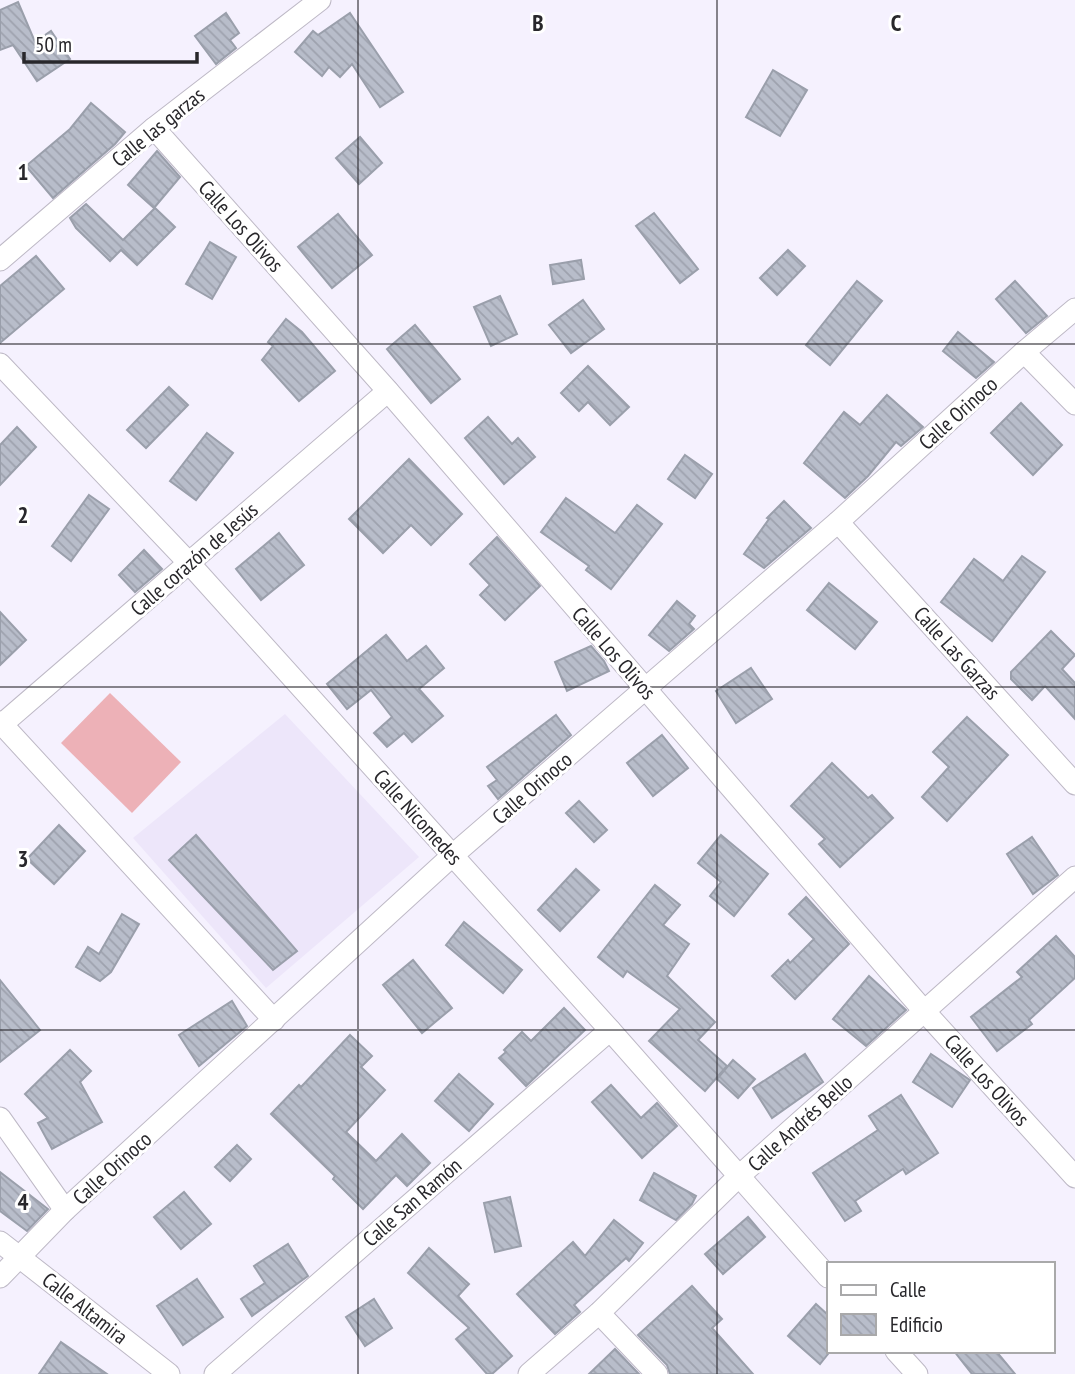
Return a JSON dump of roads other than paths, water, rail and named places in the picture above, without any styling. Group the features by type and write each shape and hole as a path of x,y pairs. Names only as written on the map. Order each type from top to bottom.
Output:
{"street":[{"name":"Calle las garzas","path":"0,260 154,128 320,0"},
{"name":"Calle Los Olivos","path":"154,128 388,391 925,1012 1075,1177"},
{"name":"Calle Orinoco","path":"0,1277 65,1210 453,855 838,522 1024,352 1075,309"},
{"path":"1024,352 1075,404"},
{"name":"Calle Nicomedes","path":"0,365 189,563 610,1030 827,1276"},
{"name":"Calle corazón de Jesús","path":"1,724 388,391"},
{"name":"Calle Las Garzas","path":"838,522 1075,784"},
{"path":"1,724 274,1020"},
{"name":"Calle Andrés Bello","path":"528,1374 599,1313 738,1177 1075,877"},
{"name":"Calle San Ramón","path":"215,1374 610,1030"},
{"path":"0,1118 65,1210"},
{"name":"Calle Altamira","path":"0,1242 169,1374"},
{"path":"599,1313 657,1374"},
{"path":"898,1353 917,1374"}]}
